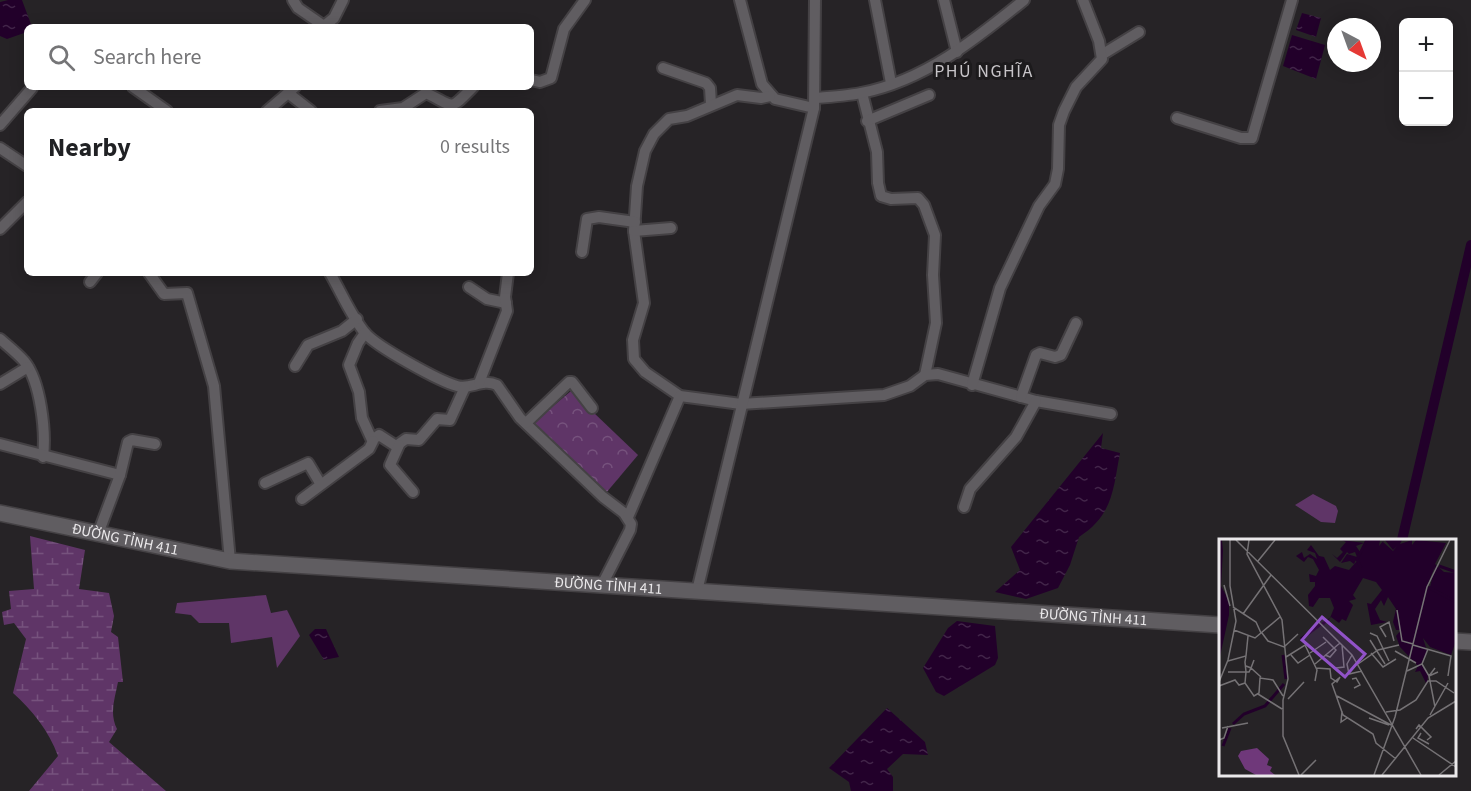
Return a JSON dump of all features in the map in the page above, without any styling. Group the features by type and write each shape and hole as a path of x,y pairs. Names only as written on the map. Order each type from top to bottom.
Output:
{"main road":[{"name":"ĐƯỜNG TỈNH 411","path":"0,513 230,561 1219,626"},
{"path":"1456,640 1471,642"}],"street":[{"path":"293,0 298,8 320,24"},
{"path":"337,23 343,0"},
{"path":"534,81 540,82 551,78 564,29 585,0"},
{"path":"740,0 758,76 770,96 781,102 814,103 862,93 891,83 957,52 1009,6 1024,0"},
{"path":"697,591 814,103 815,0"},
{"path":"874,0 891,83"},
{"path":"945,0 957,52"},
{"path":"972,385 1000,288 1040,206 1055,184 1058,169 1059,125 1064,111 1076,87 1100,63 1103,54 1083,0"},
{"path":"1177,117 1241,138 1252,138 1292,0"},
{"path":"1103,54 1139,32"},
{"path":"663,68 706,83 710,88 711,104"},
{"path":"0,125 30,90"},
{"path":"137,90 163,108"},
{"path":"270,108 291,90 307,108"},
{"path":"403,108 426,93 449,106 454,106 470,90"},
{"path":"862,93 867,121 876,146 881,195 891,199 918,198 934,229 936,323 925,375"},
{"path":"770,96 761,98 738,95 711,104 687,116 669,119 654,134 645,151 636,186 635,227 644,303 633,340 634,359 645,372 680,396 741,404 884,395 910,386 925,375 938,374 1036,401 1111,414"},
{"path":"867,121 929,95"},
{"path":"0,148 24,164"},
{"path":"0,229 24,205"},
{"path":"582,252 587,219 598,217 635,227 671,228"},
{"path":"151,276 164,294 187,293 214,386 230,561"},
{"path":"332,276 365,333 416,366 453,385 465,387 479,382 497,385 526,423 603,497 628,517 631,524 630,530 602,585"},
{"path":"479,382 505,320 508,276"},
{"path":"469,287 487,299 506,303"},
{"path":"295,366 308,345 342,331 357,319"},
{"path":"1021,397 1036,355 1040,353 1055,357 1060,355 1076,323"},
{"path":"365,333 349,365 358,392 362,418 373,441"},
{"path":"0,339 28,367 45,422 43,457"},
{"path":"0,384 28,367"},
{"path":"526,423 571,381 592,408"},
{"path":"413,492 390,465 399,445 406,439 419,440 437,419 450,420 465,387"},
{"path":"628,517 680,396"},
{"path":"964,507 970,489 1016,437 1036,401"},
{"path":"302,499 320,483 369,449 379,435 394,446 399,445"},
{"path":"98,534 120,475 130,440 155,444"},
{"path":"0,444 43,457 120,475"},
{"path":"264,483 308,463 320,483"}],"green space":[{"path":"571,391 638,455 606,493 532,424"},
{"path":"1313,494 1336,506 1338,511 1335,523 1321,522 1295,505"},
{"path":"30,536 85,550 79,589 109,593 114,616 111,632 118,637 123,682 118,682 113,711 117,729 109,742 166,791 29,791 58,756 39,722 13,693 26,639 14,623 4,625 2,612 11,609 9,591 34,589"},
{"path":"266,595 271,613 287,610 300,636 277,668 272,637 231,643 229,623 199,623 191,615 175,613 177,603"}],"water":[{"path":"22,0 31,24 24,24 24,33 7,39 0,36 0,2"},
{"path":"1302,13 1321,18 1316,37 1296,30"},
{"path":"1292,35 1325,45 1316,79 1283,66"},
{"path":"1103,433 1101,448 1120,453 1110,501 1099,520 1079,537 1070,565 1058,588 1026,599 995,592 1020,570 1011,547"},
{"path":"957,621 995,626 998,658 995,665 944,696 936,692 923,668 948,628"},
{"path":"315,629 326,629 339,657 324,660 309,635"},
{"path":"887,708 925,742 928,755 903,754 887,769 893,777 893,791 851,791 849,782 829,768"}],"waterway":[{"path":"1402,539 1471,245"}],"district":[{"name":"PHÚ NGHĨA","path":"984,71"}]}
